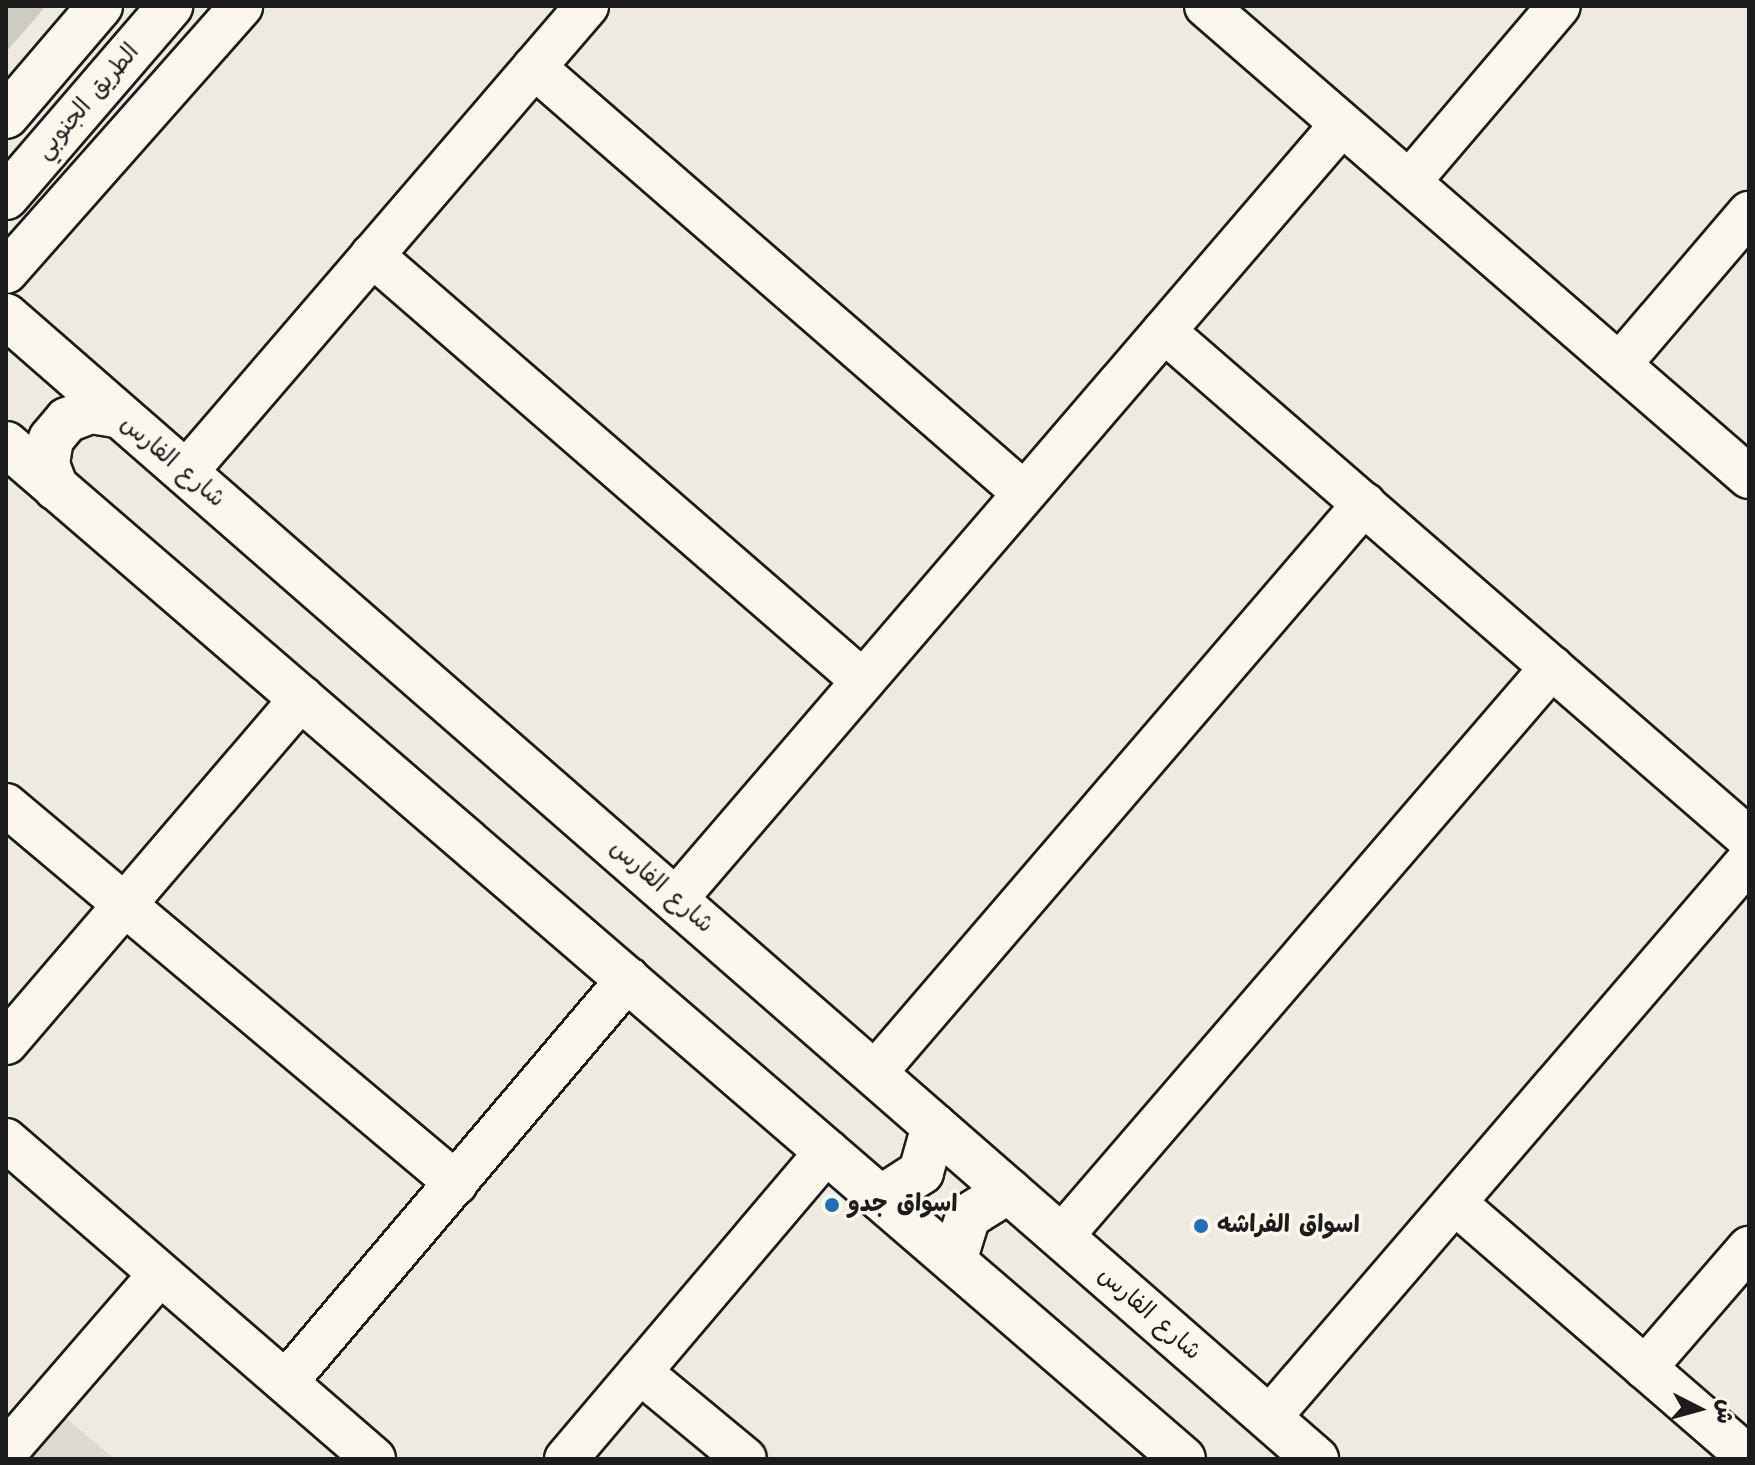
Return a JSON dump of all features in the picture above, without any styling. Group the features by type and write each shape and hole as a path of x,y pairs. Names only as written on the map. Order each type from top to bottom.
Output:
{"main road":[{"path":"6,116 100,6"},
{"name":"الطريق الجنوبي","path":"6,197 170,6"},
{"name":"شارع الفارس","path":"6,316 1316,1459"},
{"path":"56,488 47,464 51,439 67,420 91,411 116,415"},
{"path":"6,444 1183,1459"},
{"path":"881,1198 921,1172 934,1126"},
{"path":"954,1261 968,1216 1009,1191"}],"street":[{"path":"6,272 241,6"},
{"path":"186,472 587,6"},
{"path":"1206,6 1749,477"},
{"path":"1409,182 1559,6"},
{"path":"534,67 1024,493"},
{"path":"675,900 1342,124"},
{"path":"1620,364 1749,213"},
{"path":"372,255 863,681"},
{"path":"1164,331 1749,839"},
{"path":"874,1074 1364,504"},
{"path":"1061,1237 1552,667"},
{"path":"6,1043 302,698"},
{"path":"6,805 456,1183"},
{"path":"1269,1418 1749,860"},
{"path":"286,1382 628,979"},
{"path":"6,1140 374,1459"},
{"path":"566,1459 827,1151"},
{"path":"1455,1203 1645,1368 1725,1451"},
{"path":"1645,1368 1749,1248"},
{"path":"6,1452 160,1274"},
{"path":"640,1372 745,1459"}],"shaded area":[{"path":"6,6 46,6 6,52"},
{"path":"66,1418 114,1459 31,1459"}],"place":[{"name":"اسواق جدو","path":"832,1205"},
{"name":"اسواق الفراشه","path":"1201,1226"}]}
